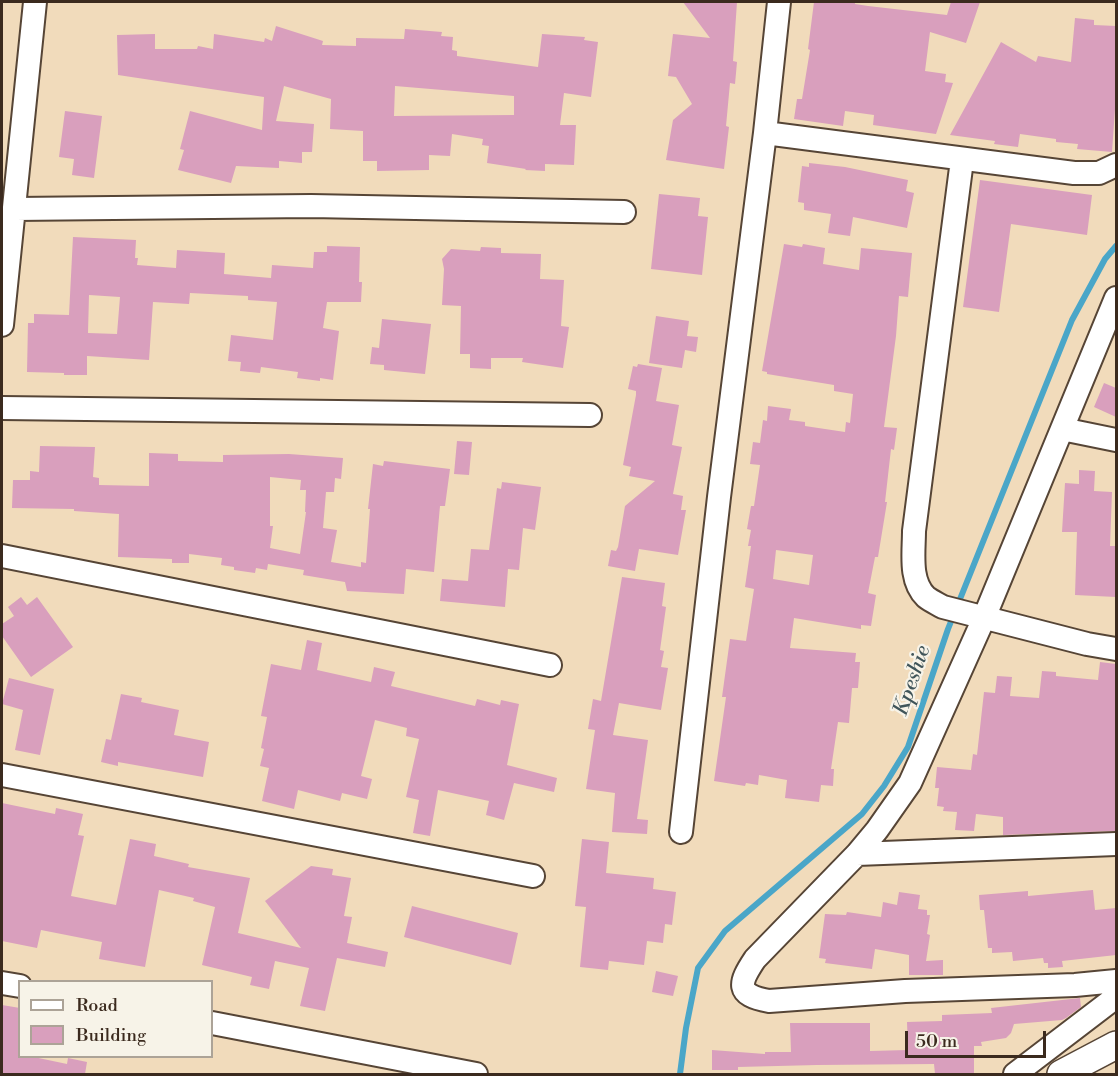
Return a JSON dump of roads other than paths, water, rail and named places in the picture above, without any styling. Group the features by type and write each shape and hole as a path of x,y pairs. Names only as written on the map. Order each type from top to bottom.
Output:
{"street":[{"path":"2,325 35,2"},
{"path":"681,832 779,2"},
{"path":"765,133 1074,173 1099,173 1116,165"},
{"path":"962,160 914,531 914,566 917,586 927,598 943,607 1087,644 1116,649"},
{"path":"15,209 311,206 624,212"},
{"path":"1116,298 1062,429 977,616 910,783 857,854 755,959 745,974 742,985 746,994 754,998 769,1000 1116,981"},
{"path":"2,408 590,415"},
{"path":"1062,429 1116,440"},
{"path":"2,556 550,665"},
{"path":"2,775 533,876"},
{"path":"857,854 1116,844"},
{"path":"2,983 18,986"},
{"path":"1015,1074 1116,997"},
{"path":"213,1023 476,1074"},
{"path":"1061,1074 1116,1045"}],"waterway":[{"name":"Kpeshie","path":"680,1074 698,968 725,931 862,814 884,786 908,747 948,629 1072,320 1105,259 1116,246"}]}
